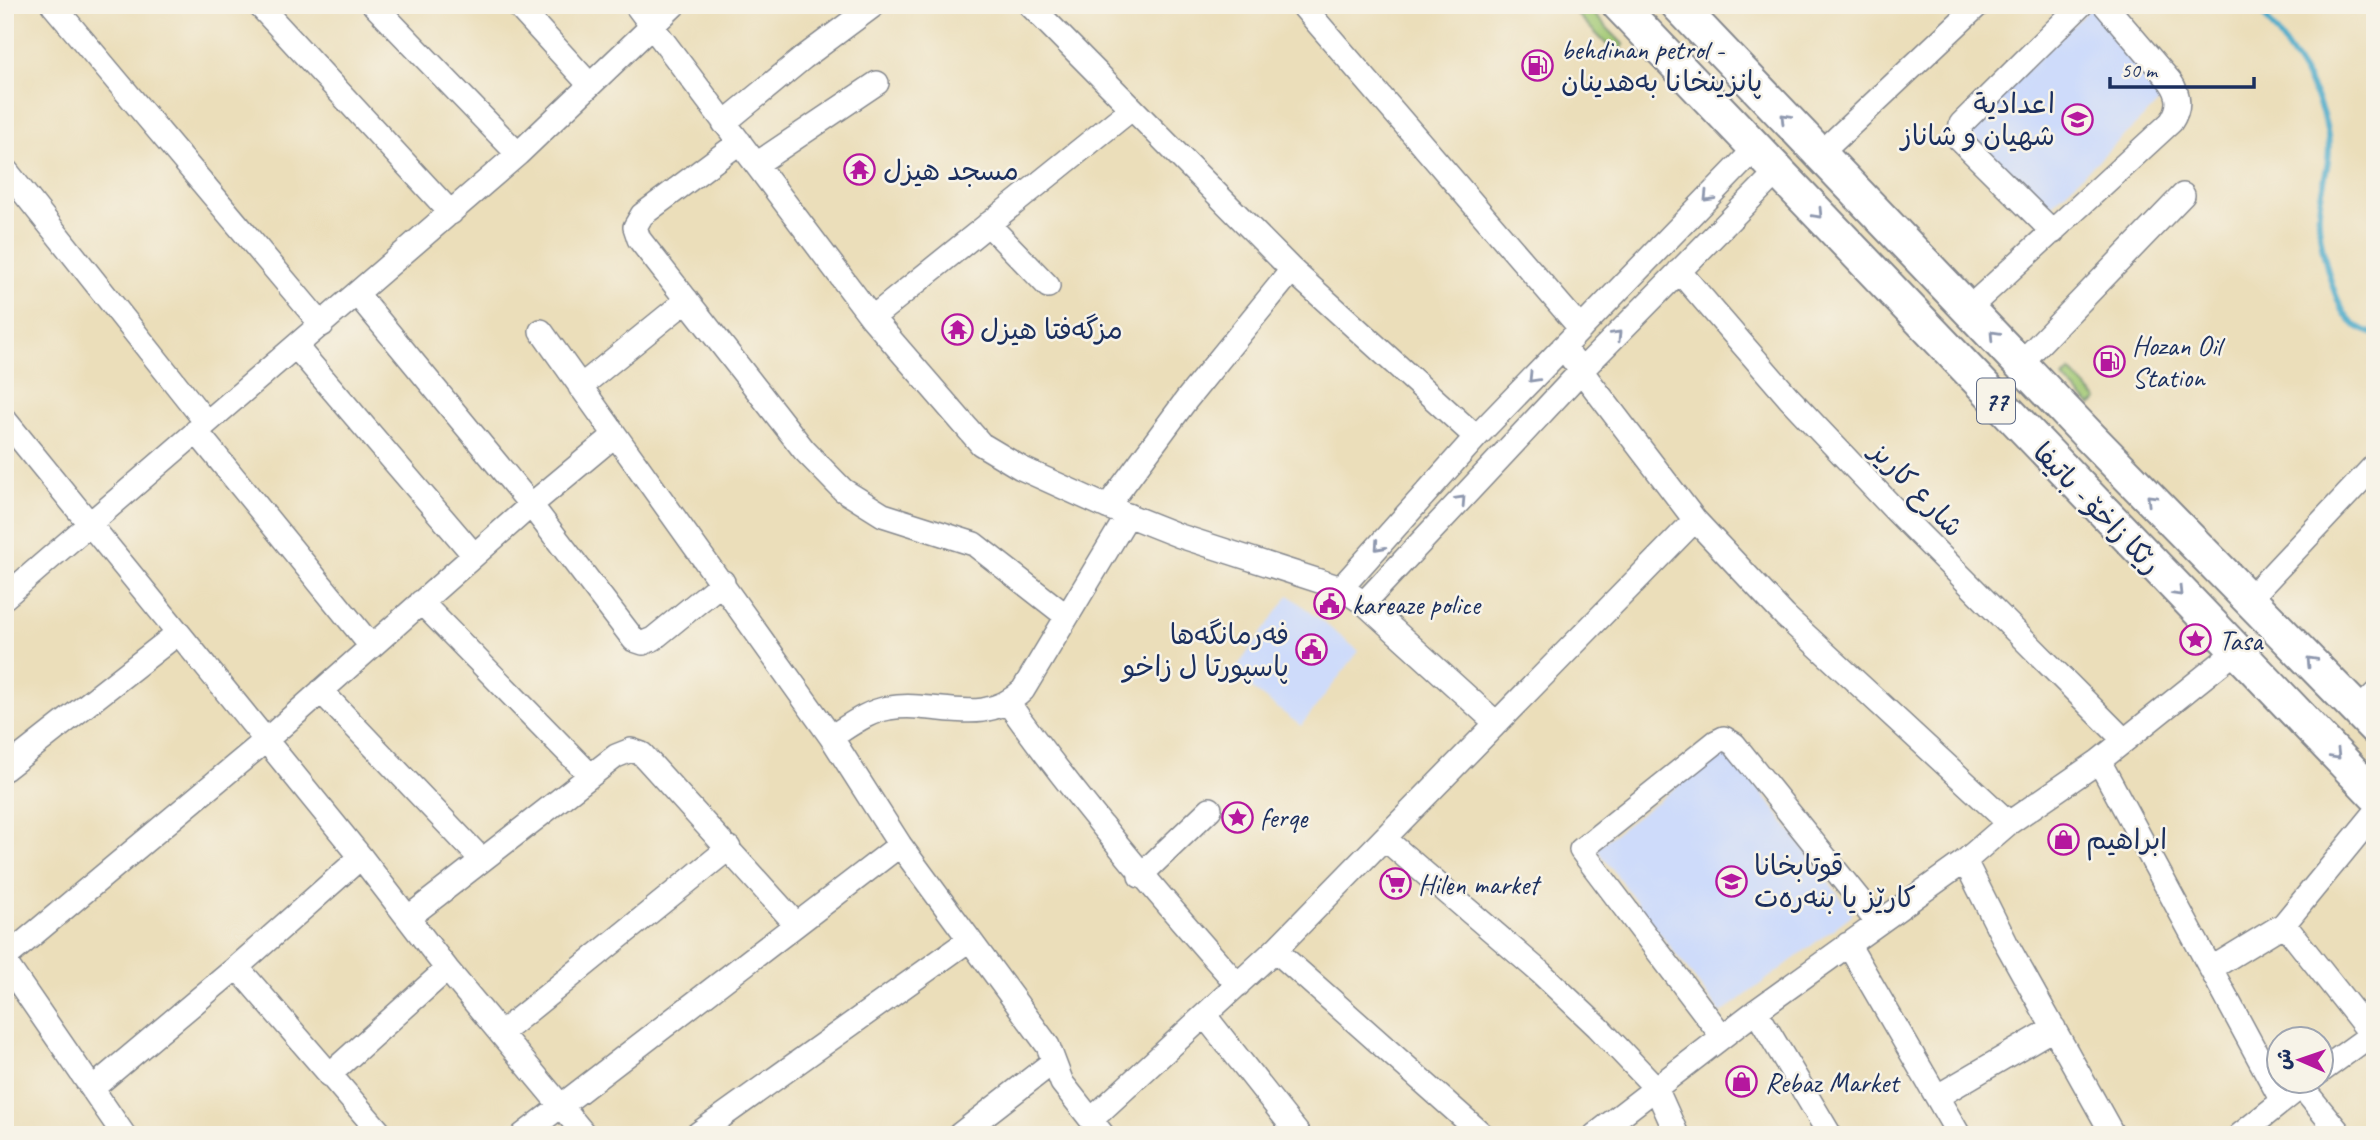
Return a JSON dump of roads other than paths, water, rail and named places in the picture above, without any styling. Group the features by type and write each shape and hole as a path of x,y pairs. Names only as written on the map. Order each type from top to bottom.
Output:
{"highway":[{"name":"رێکا زاخۆ - باتیفا","path":"1619,5 2235,652 2375,795"},
{"name":"رێکا زاخۆ - باتیفا","path":"1678,5 2020,363 2250,598 2369,711"}],"street":[{"path":"53,5 322,326"},
{"path":"259,5 451,213"},
{"path":"374,5 518,154"},
{"path":"517,5 590,85"},
{"path":"636,5 724,123 758,163 872,318 981,443 1021,468 1117,511 1180,536 1341,588 1364,603 1495,722"},
{"path":"5,597 201,427 297,348 518,154 674,5"},
{"path":"724,123 811,51 874,5"},
{"path":"1030,5 1130,110 1292,270 1476,438"},
{"path":"1303,5 1581,329"},
{"path":"1820,154 1978,5"},
{"path":"2053,232 1959,139 1961,124 2081,5"},
{"path":"1969,308 2053,232 2107,165 2172,122 2179,103 2170,81 2105,5"},
{"path":"758,163 877,83"},
{"path":"872,318 1130,110"},
{"path":"740,142 637,220 636,234 804,450 843,490 883,515 974,544 1065,615"},
{"path":"1341,588 1476,438 1563,347 1767,160"},
{"path":"1364,603 1583,369 1679,271 1767,160"},
{"path":"5,169 371,646"},
{"path":"2020,363 2183,195"},
{"path":"988,224 1048,286"},
{"path":"831,737 868,715 888,708 965,711 1009,704 1023,690 1065,615 1117,511 1187,399 1292,270"},
{"name":"شارع كاريز","path":"1679,271 1789,398 1894,509 2123,739"},
{"path":"357,294 531,505 630,637 639,642 653,639 723,582"},
{"path":"580,387 687,300"},
{"path":"541,331 723,582 831,737 900,845 1048,1046 1062,1083 1097,1127 1205,1016 1385,839 1495,722 1695,520"},
{"path":"1563,347 1583,369 1695,520 1785,615 2009,823"},
{"path":"297,348 474,555"},
{"path":"5,420 361,857 447,969 585,1135"},
{"path":"124,1135 94,1087 5,960 265,741 531,505 615,435"},
{"path":"2250,598 2375,465"},
{"path":"421,602 590,775"},
{"path":"5,769 178,633"},
{"path":"1595,1135 1722,1036 1965,861 2009,823 2099,761 2123,739 2235,652"},
{"path":"321,691 482,860"},
{"path":"1009,704 1069,788 1140,876 1238,985"},
{"path":"1722,1036 1581,850 1716,742 1724,738 1734,744 1878,923"},
{"path":"409,917 623,752 642,754 796,924"},
{"path":"2099,761 2282,1101"},
{"path":"1140,876 1210,808"},
{"path":"2212,968 2284,924 2375,813"},
{"path":"1385,839 1541,973 1656,1088 1677,1135"},
{"path":"523,1135 900,845"},
{"path":"501,1034 729,848"},
{"path":"94,1087 237,967 361,857"},
{"path":"1965,861 2113,1135"},
{"path":"2284,924 2373,1033 2334,1062"},
{"path":"696,1135 969,940"},
{"path":"1848,944 1959,1135"},
{"path":"1275,950 1483,1135"},
{"path":"237,967 382,1135"},
{"path":"329,1075 447,969"},
{"path":"1756,1011 1830,1135"},
{"path":"1205,1016 1299,1135"},
{"path":"1938,1096 2054,1028"},
{"path":"959,1135 1053,1062"},
{"path":"2240,1135 2291,1094"},
{"path":"2312,1094 2340,1135"}],"waterway":[{"path":"2257,5 2300,67 2318,101 2329,146 2319,210 2326,264 2345,314 2358,327 2375,334"}],"place":[{"name":"behdinan petrol - پانزینخانا بەهدینان","path":"1538,65"},
{"name":"اعدادية شهيان و شاناز","path":"2078,119"},
{"name":"مسجد هيزل","path":"860,170"},
{"name":"مزگەفتا هیزل","path":"957,329"},
{"name":"Hozan Oil Station","path":"2109,361"},
{"name":"kareaze police","path":"1329,604"},
{"name":"Tasa","path":"2196,640"},
{"name":"فەرمانگەها پاسپورتا ل زاخو","path":"1312,650"},
{"name":"ferqe","path":"1237,817"},
{"name":"ابراهيم","path":"2063,839"},
{"name":"قوتابخانا کارێز یا بنەرەت","path":"1731,881"},
{"name":"Hilen market","path":"1395,884"},
{"name":"Rebaz Market","path":"1742,1082"}]}
